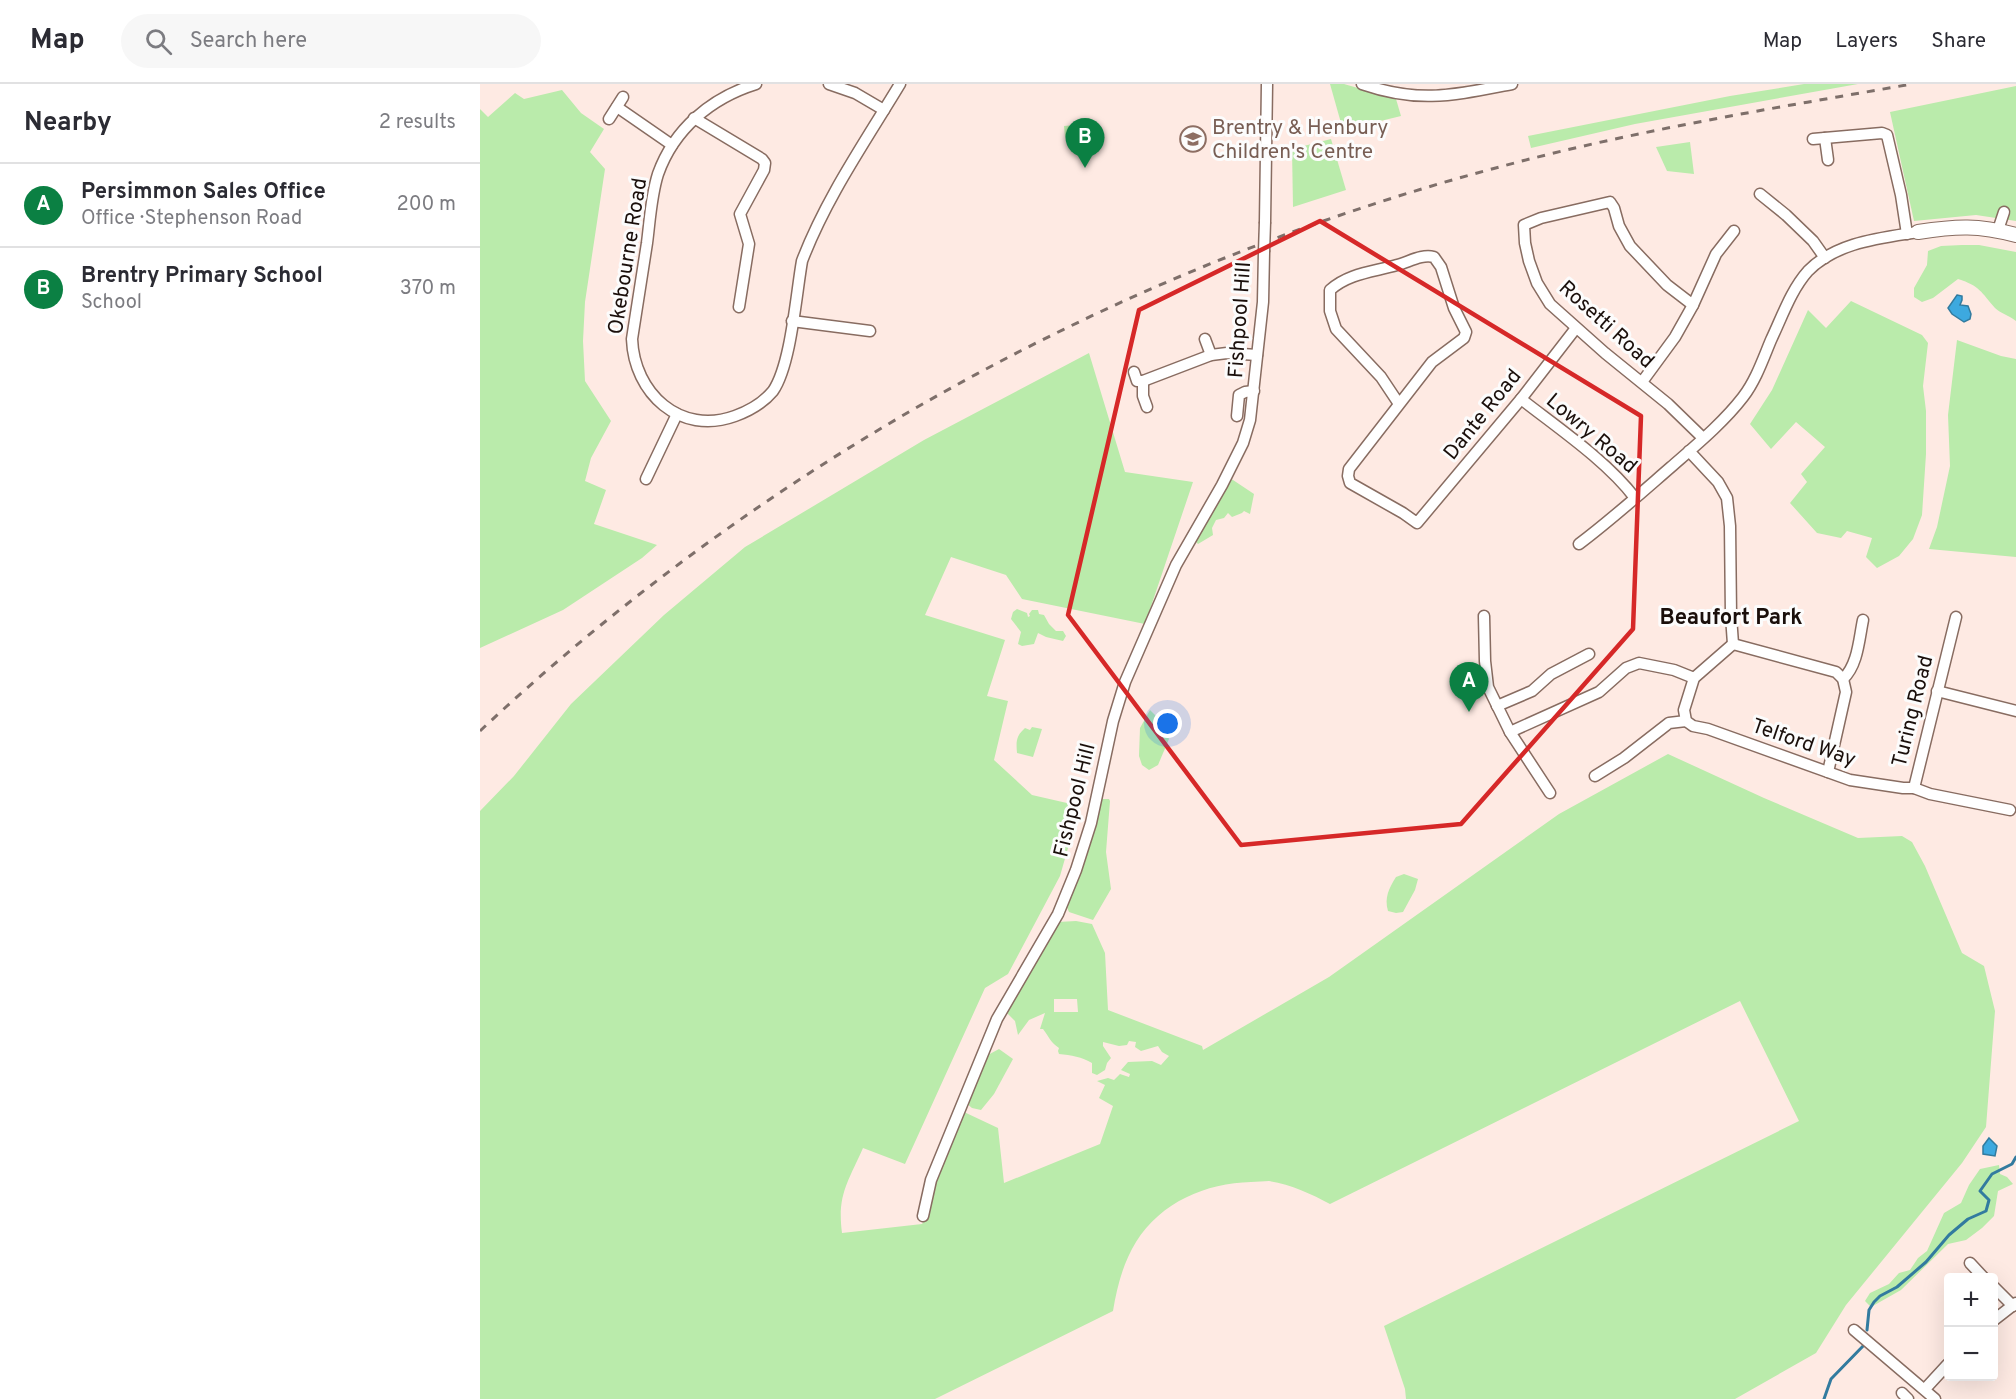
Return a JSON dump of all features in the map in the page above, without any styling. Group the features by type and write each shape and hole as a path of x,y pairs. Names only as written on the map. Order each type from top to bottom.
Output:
{"street":[{"name":"Okebourne Road","path":"756,84 728,94 694,118 672,145 662,164 654,190 632,339 633,352 640,376 655,398 677,414 699,420 726,419 749,411 772,392 785,366 802,261 815,229 834,192 900,84"},
{"path":"829,84 855,93 884,110"},
{"name":"Fishpool Hill","path":"923,1216 931,1180 997,1019 1058,914 1076,870 1091,823 1113,721 1125,682 1176,565 1222,485 1243,443 1250,420 1263,302 1267,84"},
{"path":"1362,84 1383,91 1429,97 1512,84"},
{"path":"609,119 624,97"},
{"path":"617,107 672,145"},
{"path":"694,118 765,163 764,170 740,214 749,244 739,307"},
{"path":"1813,139 1882,133 1887,135 1901,195 1913,233"},
{"path":"1825,138 1828,160"},
{"path":"1760,194 1813,241 1825,258"},
{"name":"Rosetti Road","path":"1693,305 1667,285 1630,246 1610,202 1541,218 1524,225 1525,243 1537,283 1550,304 1668,404 1703,438"},
{"path":"1998,230 2004,212"},
{"path":"1579,544 1689,451 1744,396 1787,304 1809,271 1825,258 1854,244 1871,239 1943,228 1977,226 2016,235"},
{"path":"1642,382 1675,338 1716,255 1734,231"},
{"path":"1429,256 1434,257 1438,261 1454,308 1466,332 1464,338 1432,362 1399,404 1381,377 1336,329 1330,311 1330,290 1356,274 1429,256"},
{"path":"792,321 870,331"},
{"name":"Dante Road","path":"1399,404 1349,469 1348,476 1350,483 1403,513 1417,524 1521,399 1576,328"},
{"path":"1205,339 1211,355"},
{"path":"1134,372 1137,381 1143,381 1211,355 1227,353 1257,355"},
{"path":"1143,381 1143,396 1147,407"},
{"name":"Fishpool Hill","path":"1237,416 1239,395 1254,391"},
{"name":"Lowry Road","path":"1521,399 1601,463 1635,498"},
{"path":"646,479 677,414"},
{"path":"1689,451 1718,482 1727,498 1730,526 1733,644"},
{"path":"1484,615 1488,687 1510,732 1550,793"},
{"name":"Turing Road","path":"1956,617 1914,788 1930,794 2010,810"},
{"path":"1843,679 1850,673 1863,620"},
{"path":"1595,776 1624,758 1669,723 1686,721 1684,710 1694,678 1733,644"},
{"path":"1733,644 1836,672 1843,679 1846,692 1828,772"},
{"path":"1497,706 1532,691 1551,674 1589,654"},
{"path":"1510,732 1599,692 1626,668 1639,663 1674,670 1694,678"},
{"path":"1937,691 2016,711"},
{"name":"Telford Way","path":"1686,721 1693,726 1708,729 1850,780 1914,788"},
{"path":"1970,1263 1979,1273"},
{"path":"1998,1290 2014,1304 1998,1317"},
{"path":"1854,1330 1935,1399"},
{"path":"1925,1389 1944,1368"}],"highlighted area":[{"path":"1320,221 1641,416 1633,629 1461,824 1241,845 1068,615 1139,310"}],"green space":[{"path":"1330,84 1344,84 1396,99 1401,116 1348,129 1341,123"},
{"path":"1804,84 1858,84 1635,124 1531,148 1528,136 1730,96"},
{"path":"2016,86 2016,221 1976,215 1914,221 1890,112"},
{"path":"562,90 581,113 604,129 590,152 605,169 585,302 583,341 585,381 611,421 591,458 585,481 606,490 594,524 657,545 642,558 563,610 480,648 480,109 488,117 515,93 524,99"},
{"path":"1096,123 1097,134 1065,137 1064,126"},
{"path":"1331,139 1346,190 1293,207 1292,149"},
{"path":"1690,142 1694,174 1667,171 1656,147"},
{"path":"1979,245 2016,252 2016,321 1997,310 1976,287 1958,279 1933,298 1922,302 1914,297 1914,288 1927,265 1928,251 1941,246"},
{"path":"1851,301 1922,335 1928,343 1923,386 1926,411 1926,454 1922,515 1913,539 1899,556 1877,568 1866,557 1872,538 1847,531 1841,538 1817,533 1790,503 1807,482 1801,474 1825,447 1796,422 1771,449 1750,424 1772,390 1808,310 1826,328"},
{"path":"1957,340 2016,359 2016,557 1929,549 1937,527 1950,466 1948,415"},
{"path":"1089,353 1125,472 1193,482 1145,624 1022,599 1006,575 951,557 925,615 1005,640 987,696 1008,701 994,760 1032,795 1080,806 1060,876 1008,974 985,988 905,1164 863,1148 842,1198 842,1233 922,1224 929,1214 936,1181 964,1112 998,1128 1004,1183 1100,1144 1113,1106 1099,1098 1105,1085 1097,1081 1108,1078 1114,1080 1120,1074 1129,1077 1130,1074 1121,1070 1128,1062 1152,1061 1161,1065 1169,1056 1158,1046 1141,1051 1135,1047 1136,1042 1129,1041 1127,1045 1119,1046 1103,1042 1111,1058 1105,1070 1097,1075 1092,1073 1092,1063 1059,1054 1059,1048 1043,1029 1040,1029 1045,1013 1029,1020 1018,1035 1015,1021 1005,1011 1058,922 1076,921 1092,924 1105,953 1108,1010 1202,1046 1203,1050 1329,977 1559,814 1668,754 1858,838 1902,836 1912,842 1925,866 1962,953 1984,966 1995,1011 1986,1127 1962,1163 1846,1305 1816,1353 1735,1399 1406,1399 1405,1389 1384,1326 1799,1121 1740,1001 1330,1204 1301,1190 1269,1181 1218,1186 1186,1197 1158,1216 1136,1242 1121,1275 1113,1311 935,1399 480,1399 480,811 514,776 571,704 664,615 745,547 924,440","holes":["1054,999 1077,999 1078,1012 1054,1012"]},
{"path":"1230,478 1254,494 1250,514 1244,511 1232,517 1228,513 1224,518 1216,520 1212,528 1213,535 1198,544 1194,540"},
{"path":"1017,609 1027,613 1028,617 1032,610 1038,610 1039,614 1044,615 1056,631 1063,631 1066,636 1063,641 1038,633 1034,644 1022,646 1018,644 1021,632 1011,619 1013,612"},
{"path":"1150,710 1160,720 1169,739 1158,765 1149,770 1142,765 1139,756 1140,728"},
{"path":"1032,727 1042,729 1033,757 1017,753 1018,736 1025,728 1030,730"},
{"path":"1100,799 1110,801 1106,852 1111,889 1093,920 1069,912 1066,905"},
{"path":"1404,874 1418,879 1415,890 1403,912 1388,911 1389,889 1396,877"},
{"path":"999,1049 1013,1059 994,1094 981,1110 972,1108 966,1103 986,1056"},
{"path":"1999,1165 2000,1174 2007,1177 2013,1184 1998,1191 1994,1216 1966,1240 1948,1244 1901,1290 1871,1307 1865,1301 1870,1293 1889,1284 1899,1273 1910,1270 1918,1258 1927,1251 1944,1213 1961,1203 1980,1169"}],"water":[{"path":"1957,295 1962,296 1960,305 1968,306 1971,314 1970,319 1964,322 1952,314 1948,308"},
{"path":"1989,1138 1997,1146 1995,1156 1983,1154 1983,1146"}],"waterway":[{"path":"1867,1330 1869,1310 1874,1302 1897,1287 1926,1262 1949,1235 1968,1219 1986,1211 1989,1200 1980,1191 1992,1174 2012,1164 2016,1157"},
{"path":"1824,1399 1831,1379 1865,1344"}],"railway":[{"path":"480,731 590,634 707,543 829,460 956,385 1088,318 1223,259 1362,208 1503,166 1604,141 1912,84"}],"place":[{"name":"Brentry & Henbury Children's Centre","path":"1193,139"},
{"name":"Brentry Primary School","path":"1085,168"},
{"name":"Persimmon Sales Office","path":"1469,712"}],"district":[{"name":"Beaufort Park","path":"1731,616"}]}
